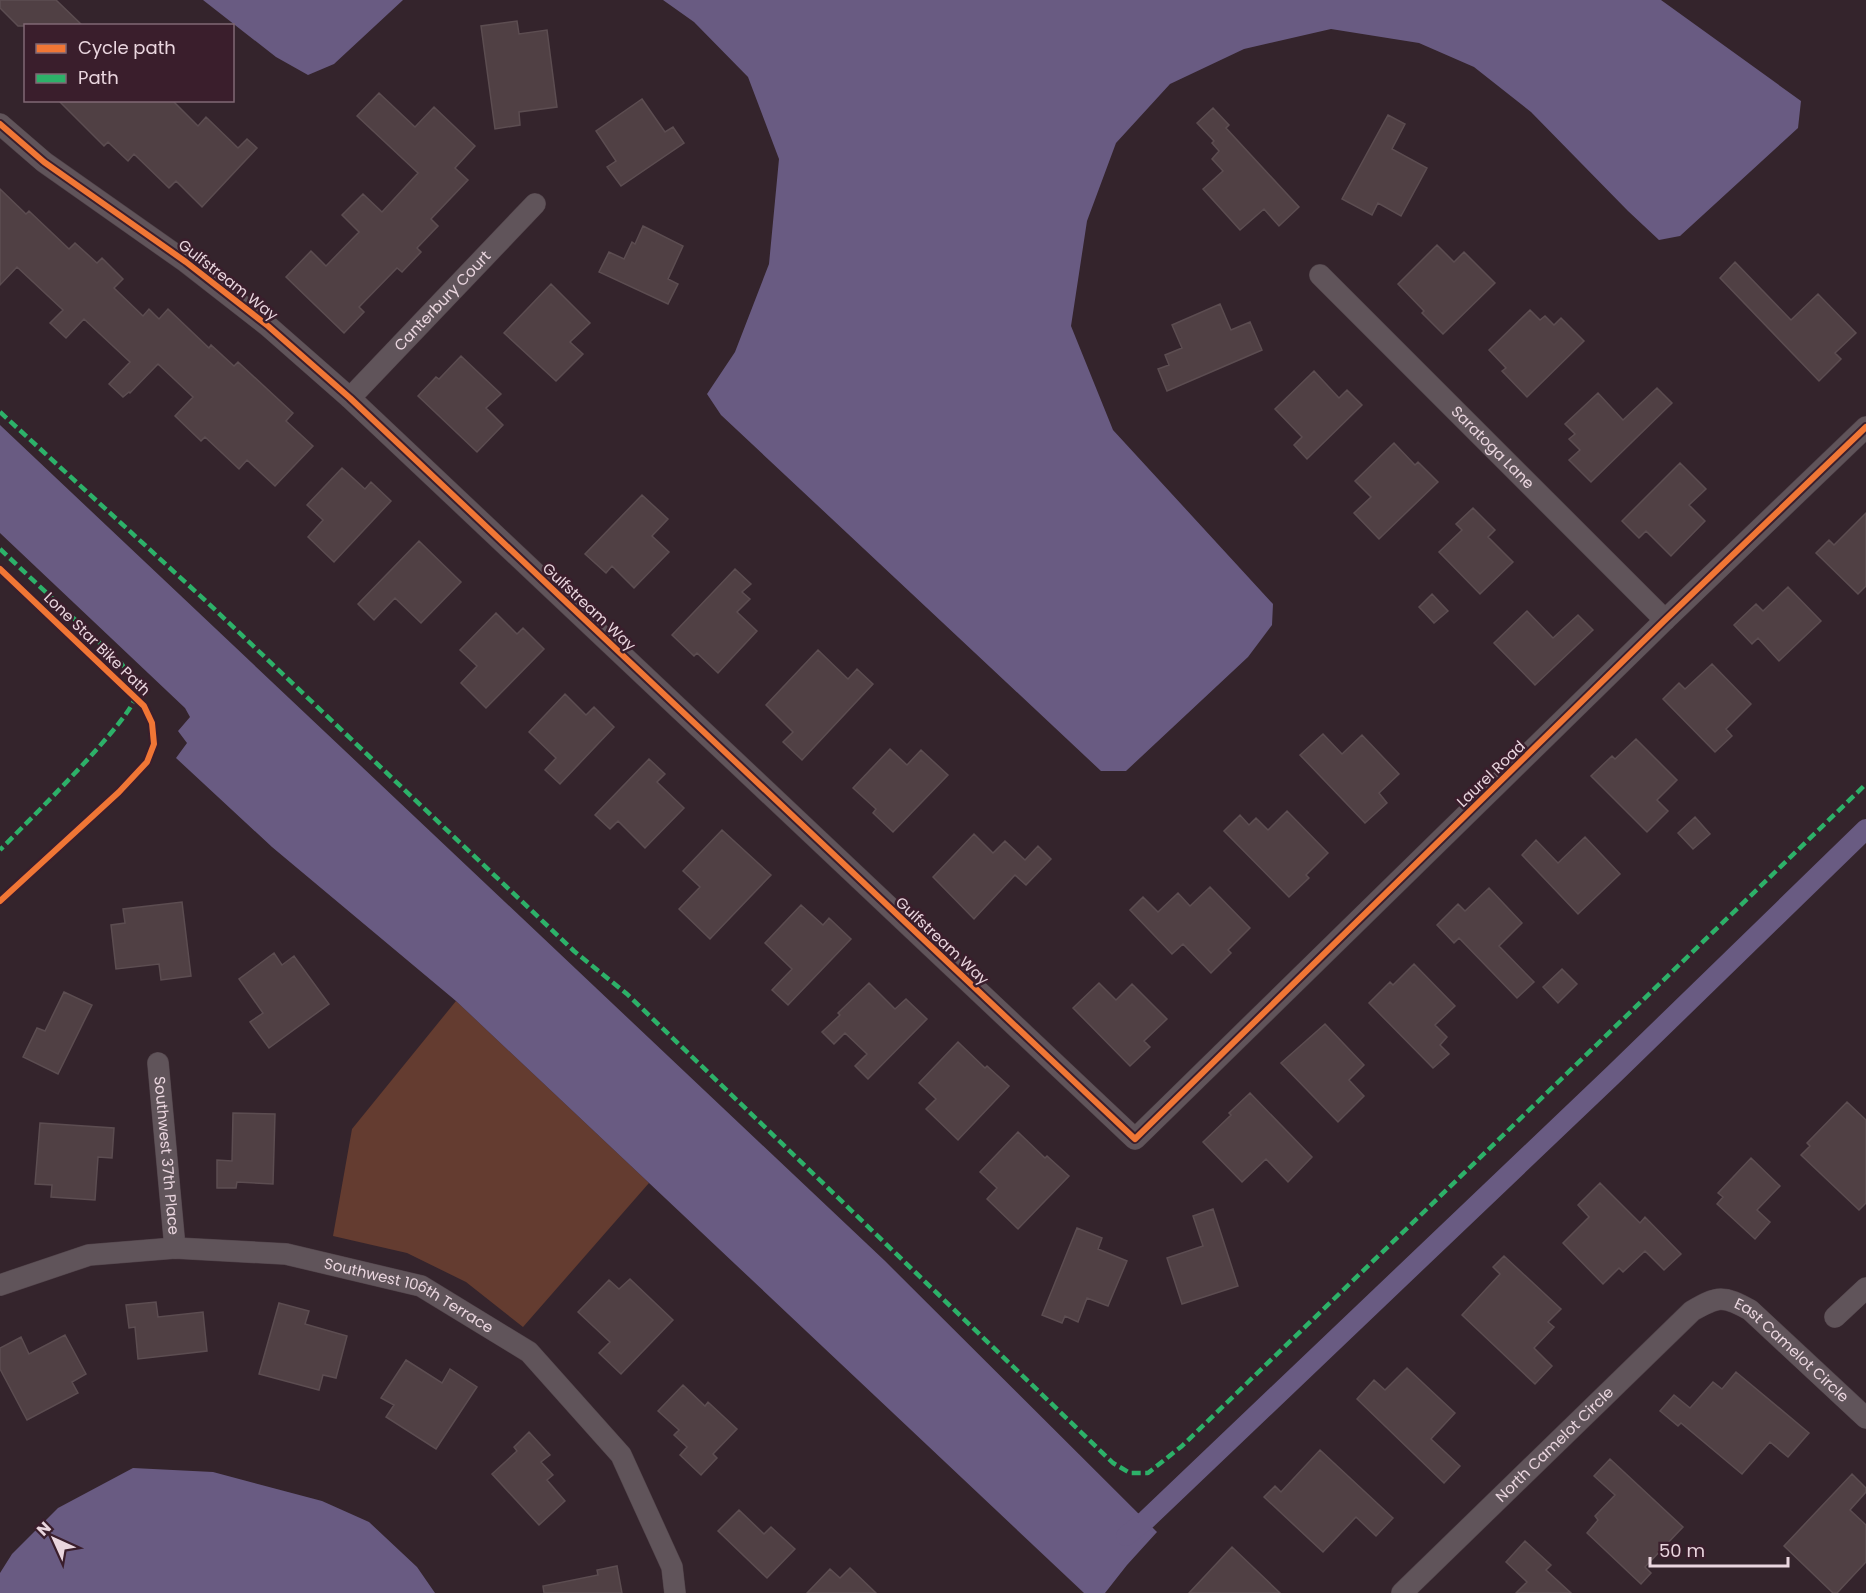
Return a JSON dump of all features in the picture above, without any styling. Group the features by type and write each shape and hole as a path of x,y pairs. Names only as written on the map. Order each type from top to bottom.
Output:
{"street":[{"name":"Gulfstream Way","path":"0,124 44,162 186,262 268,326 350,398 1135,1139"},
{"name":"Canterbury Court","path":"350,398 535,204"},
{"name":"Saratoga Lane","path":"1320,274 1665,620"},
{"name":"Laurel Road","path":"1135,1139 1665,620 1866,427"},
{"name":"Southwest 37th Place","path":"158,1063 175,1248"},
{"name":"Southwest 106th Terrace","path":"0,1285 88,1255 175,1248 286,1254 421,1286 529,1352 621,1455 672,1567 675,1593"},
{"path":"1835,1317 1866,1288"},
{"name":"East Camelot Circle","path":"1710,1301 1730,1299 1750,1310 1866,1418"},
{"name":"North Camelot Circle","path":"1402,1593 1692,1311 1710,1301"}],"shaded area":[{"path":"203,0 403,0 334,64 308,75 276,57"},
{"path":"663,0 1661,0 1801,101 1798,128 1680,236 1659,240 1531,112 1474,67 1419,43 1331,29 1244,49 1170,84 1116,143 1087,221 1071,326 1113,430 1273,604 1272,625 1248,657 1126,771 1101,771 721,415 707,394 735,352 769,264 779,159 748,77 694,22"},
{"path":"0,425 884,1260 1157,1532 1105,1593 1084,1593 456,1001 272,847 176,758 187,743 178,731 190,717 185,708 0,533"},
{"path":"456,1001 649,1183 523,1327 466,1282 407,1253 333,1236 352,1129"},
{"path":"133,1468 213,1472 322,1501 369,1522 417,1567 435,1593 0,1593 0,1573 12,1554 58,1508"}],"building":[{"path":"0,0 56,0 81,24 24,24 24,26 18,26 0,8"},
{"path":"517,21 519,34 547,30 557,107 519,112 520,125 495,129 481,26"},
{"path":"379,93 415,127 434,107 475,146 455,168 468,180 431,219 438,226 417,248 421,252 402,272 397,268 359,307 364,312 344,333 286,277 311,251 326,266 359,232 342,215 363,194 382,212 418,173 357,116"},
{"path":"642,99 665,132 673,127 684,143 621,186 607,167 616,161 596,131"},
{"path":"60,102 174,102 198,126 206,117 238,148 247,139 257,148 202,207 176,181 169,188 134,154 128,161 108,142 104,146"},
{"path":"1213,108 1229,125 1226,128 1299,207 1279,226 1264,209 1240,230 1203,189 1223,171 1212,159 1219,151 1212,143 1214,141 1197,123"},
{"path":"1388,115 1405,124 1392,149 1427,168 1401,216 1378,203 1372,215 1342,199"},
{"path":"0,189 26,214 29,211 69,249 75,243 97,263 102,258 123,279 114,288 143,316 149,309 159,319 168,309 209,348 211,345 234,366 238,362 293,413 286,421 313,446 275,486 247,460 239,469 205,437 201,441 175,416 193,397 158,364 130,393 123,397 109,384 130,362 84,319 66,338 50,323 63,310 17,267 0,285"},
{"path":"643,226 683,246 668,279 678,284 668,304 599,272 609,252 624,259 632,242 635,244"},
{"path":"1437,245 1454,262 1464,252 1495,283 1443,334 1398,284"},
{"path":"1735,262 1791,320 1818,294 1856,333 1835,353 1841,359 1819,381 1720,278"},
{"path":"551,284 590,323 570,342 583,354 556,381 504,333"},
{"path":"1220,304 1231,330 1250,322 1262,350 1167,391 1158,369 1169,365 1165,355 1182,348 1172,325"},
{"path":"1530,310 1540,320 1545,316 1554,325 1561,318 1584,341 1527,397 1502,371 1506,368 1489,350"},
{"path":"461,356 501,394 486,408 503,425 477,452 418,396 436,377 439,379"},
{"path":"1314,371 1339,398 1347,390 1362,405 1307,459 1294,445 1302,437 1275,409"},
{"path":"1657,388 1672,403 1591,482 1569,460 1580,450 1569,439 1575,434 1565,424 1598,393 1623,420"},
{"path":"1394,443 1415,465 1418,462 1438,482 1379,539 1354,513 1371,497 1355,481"},
{"path":"1680,463 1706,489 1689,505 1705,521 1671,556 1646,531 1639,538 1622,521"},
{"path":"342,468 365,489 371,482 391,501 334,562 308,537 323,520 307,505"},
{"path":"642,495 668,519 652,536 669,552 634,588 612,566 606,573 585,554"},
{"path":"1473,508 1495,530 1488,537 1513,562 1480,594 1439,552 1462,530 1456,524"},
{"path":"1866,513 1866,586 1858,594 1816,553 1829,540 1834,545"},
{"path":"419,541 461,582 421,623 395,598 374,620 358,604"},
{"path":"735,569 751,584 742,592 750,599 737,612 757,631 718,673 697,653 694,656 672,635"},
{"path":"1788,587 1821,621 1779,661 1758,638 1752,644 1734,625 1756,604 1763,611"},
{"path":"1432,594 1448,611 1434,623 1419,607"},
{"path":"1527,611 1553,638 1578,615 1593,630 1535,685 1494,643"},
{"path":"496,613 517,634 523,628 544,649 486,708 461,683 477,666 460,650"},
{"path":"818,650 848,679 857,669 873,684 802,760 783,742 793,732 766,705"},
{"path":"1712,664 1751,704 1726,729 1732,736 1715,752 1663,699 1679,683 1685,689"},
{"path":"565,694 586,715 594,707 614,727 560,784 545,770 556,758 529,732"},
{"path":"1323,734 1342,754 1362,735 1399,774 1379,793 1387,803 1365,823 1300,755"},
{"path":"1636,739 1677,780 1657,800 1668,811 1647,832 1591,776 1612,756 1615,759"},
{"path":"890,749 907,765 921,750 948,775 893,832 873,813 876,809 853,788"},
{"path":"649,759 665,774 657,782 684,808 645,848 618,821 610,829 595,815"},
{"path":"1287,811 1328,853 1306,875 1309,878 1289,897 1224,831 1240,815 1249,825 1256,818 1268,830"},
{"path":"1695,817 1710,834 1693,849 1678,833"},
{"path":"722,830 771,875 710,939 679,909 700,887 683,871"},
{"path":"974,834 993,853 1005,841 1025,860 1038,846 1051,859 1026,885 1015,875 974,919 933,877"},
{"path":"1585,837 1620,874 1578,914 1522,855 1536,840 1558,863"},
{"path":"1210,887 1250,928 1228,950 1231,953 1211,973 1183,944 1172,954 1130,910 1143,897 1158,912 1178,893 1190,906"},
{"path":"1489,888 1522,923 1499,946 1534,982 1517,998 1459,938 1454,943 1437,925 1458,904 1465,911"},
{"path":"182,902 191,976 161,980 159,964 116,969 111,925 125,923 123,909"},
{"path":"801,905 823,925 829,918 851,939 788,1005 772,990 792,969 765,943"},
{"path":"274,953 282,965 294,956 329,1004 269,1048 250,1022 263,1013 239,979"},
{"path":"1414,964 1455,1006 1435,1025 1447,1037 1440,1045 1449,1054 1433,1068 1369,1003 1390,982 1393,985"},
{"path":"1562,969 1577,984 1558,1003 1543,987"},
{"path":"869,983 895,1009 906,999 927,1019 868,1079 855,1066 867,1054 845,1033 834,1044 822,1032"},
{"path":"1099,983 1116,1000 1132,984 1167,1019 1144,1041 1150,1047 1130,1066 1073,1008"},
{"path":"64,992 92,1005 58,1074 23,1057 37,1028 45,1031"},
{"path":"1325,1024 1364,1065 1349,1080 1364,1096 1338,1122 1281,1063"},
{"path":"958,1042 985,1068 987,1066 1009,1086 958,1140 926,1109 936,1099 919,1083"},
{"path":"1250,1093 1312,1157 1288,1182 1266,1159 1242,1182 1203,1142"},
{"path":"1847,1102 1866,1120 1866,1203 1859,1210 1801,1155 1810,1146 1807,1143"},
{"path":"233,1113 275,1114 273,1184 237,1182 236,1188 217,1188 217,1160 232,1161"},
{"path":"40,1123 114,1128 112,1158 98,1157 95,1200 51,1197 52,1185 35,1184"},
{"path":"1018,1132 1045,1158 1047,1156 1069,1176 1018,1229 987,1199 997,1188 980,1172"},
{"path":"1751,1158 1780,1186 1757,1210 1770,1222 1755,1239 1717,1204 1723,1197 1718,1193"},
{"path":"1600,1183 1640,1223 1645,1217 1681,1254 1664,1270 1645,1251 1623,1272 1619,1268 1603,1284 1563,1243 1589,1217 1578,1205"},
{"path":"1213,1209 1238,1286 1182,1304 1167,1258 1203,1246 1193,1216"},
{"path":"1077,1228 1102,1238 1098,1249 1127,1261 1108,1306 1087,1298 1078,1322 1065,1316 1062,1323 1042,1315"},
{"path":"1504,1256 1561,1309 1548,1322 1554,1327 1534,1348 1552,1366 1535,1384 1462,1315 1500,1274 1493,1267"},
{"path":"630,1279 673,1320 621,1374 599,1353 610,1342 578,1312 609,1280 619,1289"},
{"path":"156,1302 158,1317 203,1312 207,1351 138,1359 135,1327 129,1328 126,1305"},
{"path":"279,1303 309,1311 305,1324 347,1336 336,1378 323,1375 319,1390 259,1374"},
{"path":"65,1335 86,1374 72,1382 78,1393 27,1420 0,1369 0,1348 21,1337 29,1354"},
{"path":"406,1360 442,1383 450,1369 477,1387 436,1449 386,1417 394,1405 381,1398"},
{"path":"1407,1368 1455,1413 1431,1439 1460,1466 1444,1483 1357,1399 1374,1380 1385,1390"},
{"path":"1736,1372 1809,1433 1788,1457 1770,1442 1742,1474 1681,1423 1678,1426 1660,1411 1674,1395 1690,1408 1713,1382 1722,1389"},
{"path":"683,1385 705,1406 708,1402 737,1429 713,1454 717,1458 701,1475 680,1455 687,1447 674,1435 679,1430 658,1411"},
{"path":"529,1432 550,1455 541,1462 553,1475 547,1480 565,1501 539,1525 492,1474 517,1451 514,1447"},
{"path":"1320,1450 1393,1518 1376,1536 1356,1517 1323,1552 1264,1497 1275,1486 1281,1492"},
{"path":"1610,1459 1683,1527 1645,1567 1651,1573 1641,1584 1587,1533 1598,1520 1595,1516 1615,1495 1594,1476"},
{"path":"1852,1474 1866,1488 1866,1492 1850,1510 1866,1525 1866,1562 1837,1593 1833,1593 1784,1546"},
{"path":"739,1510 764,1534 771,1527 795,1549 767,1578 718,1531"},
{"path":"1525,1541 1551,1565 1546,1570 1571,1593 1516,1593 1527,1582 1506,1562"},
{"path":"1232,1547 1280,1593 1189,1593"},
{"path":"617,1566 622,1593 544,1593 543,1586 598,1575 597,1570"},
{"path":"850,1568 876,1593 807,1593 830,1569 840,1578"}],"waterway":[{"path":"1126,1536 1146,1520 1614,1074 1866,829"}],"marked path":[{"path":"0,412 208,603 574,951 627,994 1113,1463 1130,1473 1148,1473 1182,1446 1866,784"},
{"path":"0,549 121,663 132,678 136,691 130,708 117,726 0,850"}],"cycle path":[{"path":"0,124 44,162 186,262 268,326 350,398 1135,1139 1665,620 1866,427"},
{"name":"Lone Star Bike Path","path":"0,569 144,706 152,723 154,744 147,762 119,792 0,901"}]}
